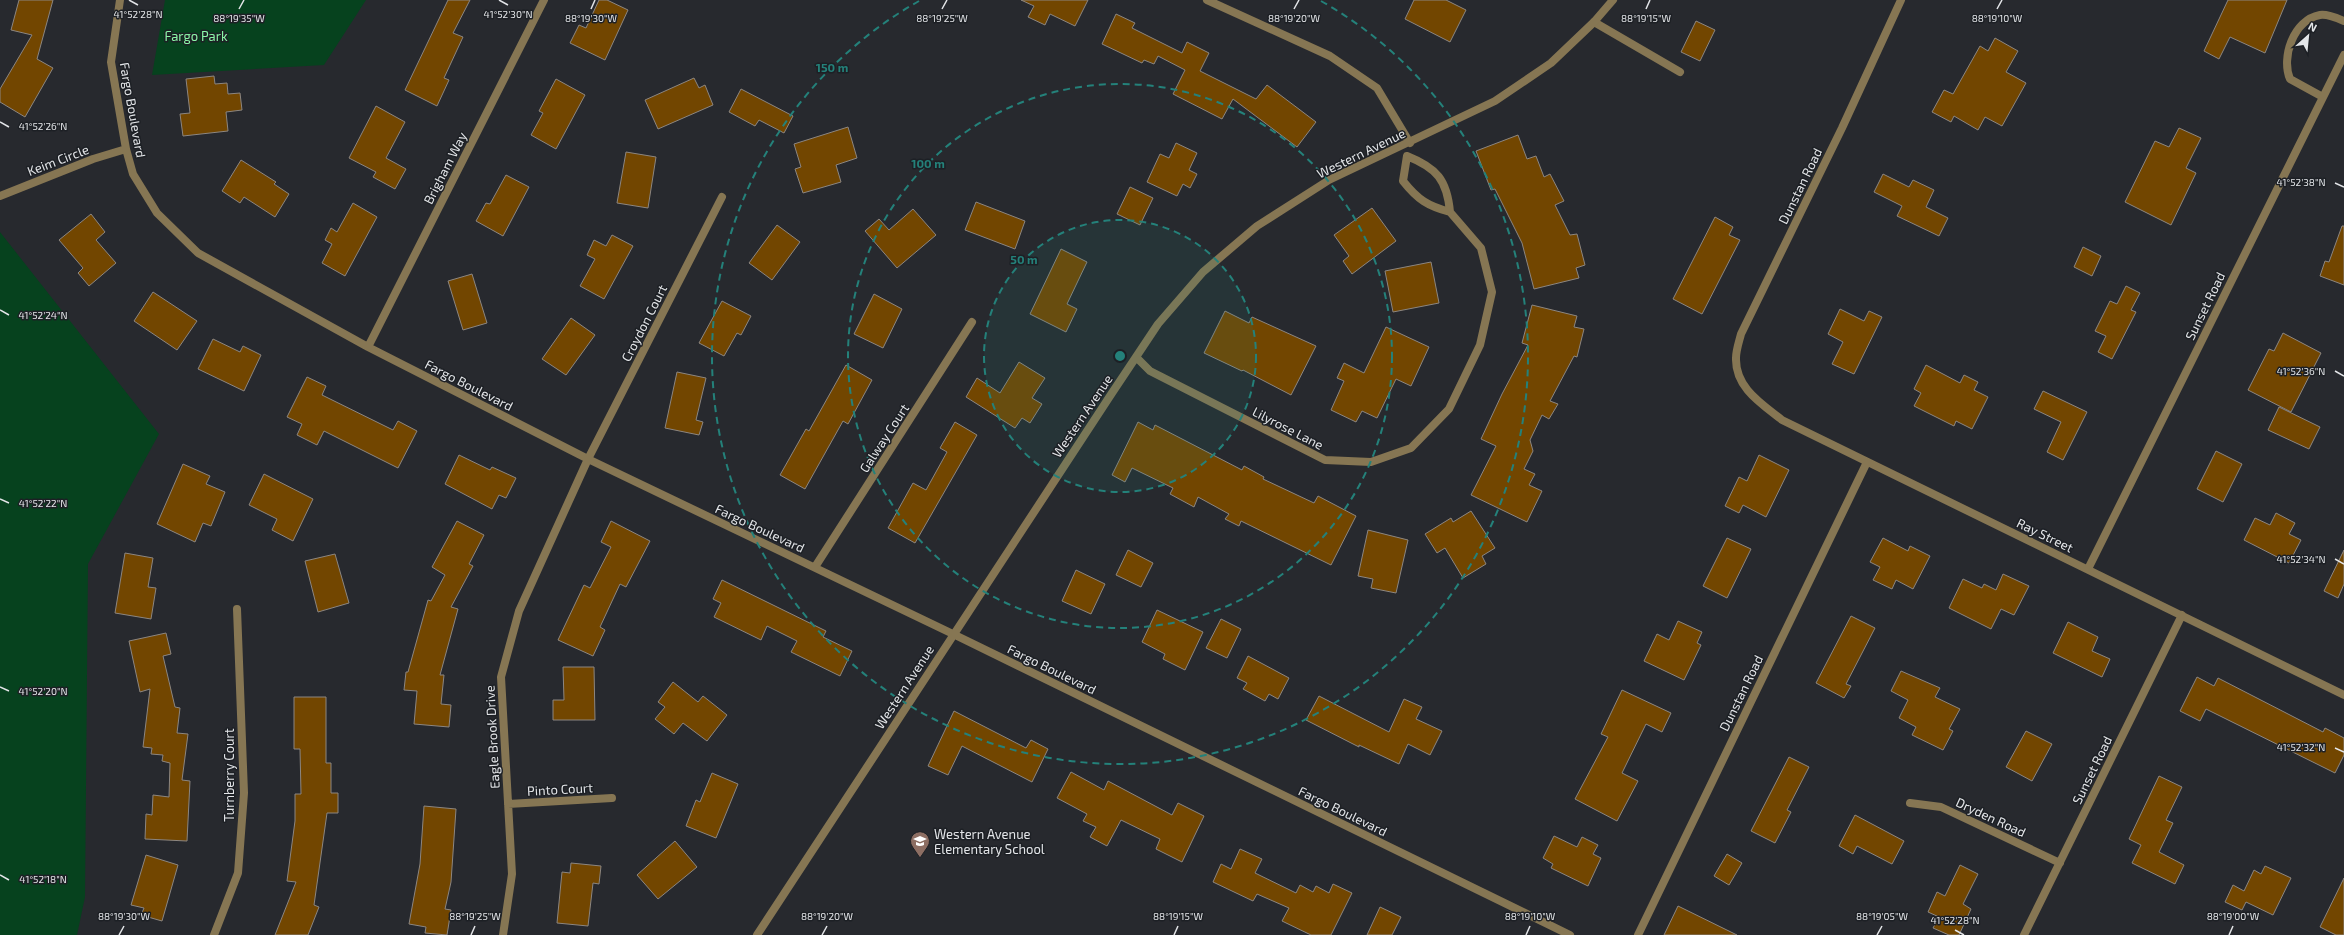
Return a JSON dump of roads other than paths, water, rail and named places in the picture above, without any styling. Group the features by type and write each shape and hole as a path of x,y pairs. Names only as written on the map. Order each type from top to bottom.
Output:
{"street":[{"name":"Fargo Boulevard","path":"120,0 111,62 126,149 133,174 157,213 198,253 368,347 588,459 815,567 1570,935"},
{"name":"Brigham Way","path":"368,347 544,0"},
{"path":"1207,0 1330,56 1377,88 1410,143"},
{"name":"Western Avenue","path":"757,935 953,634 1158,324 1203,272 1257,226 1329,180 1410,143 1495,101 1551,63 1594,22 1613,0"},
{"name":"Dunstan Road","path":"1742,385 1736,359 1741,334 1842,128 1902,0"},
{"path":"2322,96 2290,79 2286,69 2286,57 2296,33 2312,19 2320,15 2344,21"},
{"path":"1594,22 1680,72"},
{"name":"Sunset Road","path":"2088,569 2322,96 2344,55"},
{"path":"1401,147 1407,156 1430,166 1448,191 1450,212 1431,207 1413,194 1403,181 1407,156"},
{"name":"Keim Circle","path":"0,196 93,159 126,149"},
{"name":"Croydon Court","path":"588,459 722,197"},
{"name":"Lilyrose Lane","path":"1136,357 1150,371 1325,460 1371,462 1411,448 1449,409 1480,345 1492,292 1481,248 1450,212"},
{"name":"Galway Court","path":"815,567 972,322"},
{"name":"Ray Street","path":"1742,385 1759,402 1782,420 2344,695"},
{"name":"Eagle Brook Drive","path":"503,935 512,874 501,677 519,611 588,459"},
{"name":"Dunstan Road","path":"1638,935 1867,462"},
{"name":"Turnberry Court","path":"214,935 238,873 244,792 237,609"},
{"name":"Sunset Road","path":"2024,935 2182,615"},
{"name":"Pinto Court","path":"508,804 612,798"},
{"name":"Dryden Road","path":"1910,803 1941,807 2060,863"}],"place":[{"name":"Western Avenue Elementary School","path":"920,858"}],"park label":[{"name":"Fargo Park","path":"196,36"}]}
